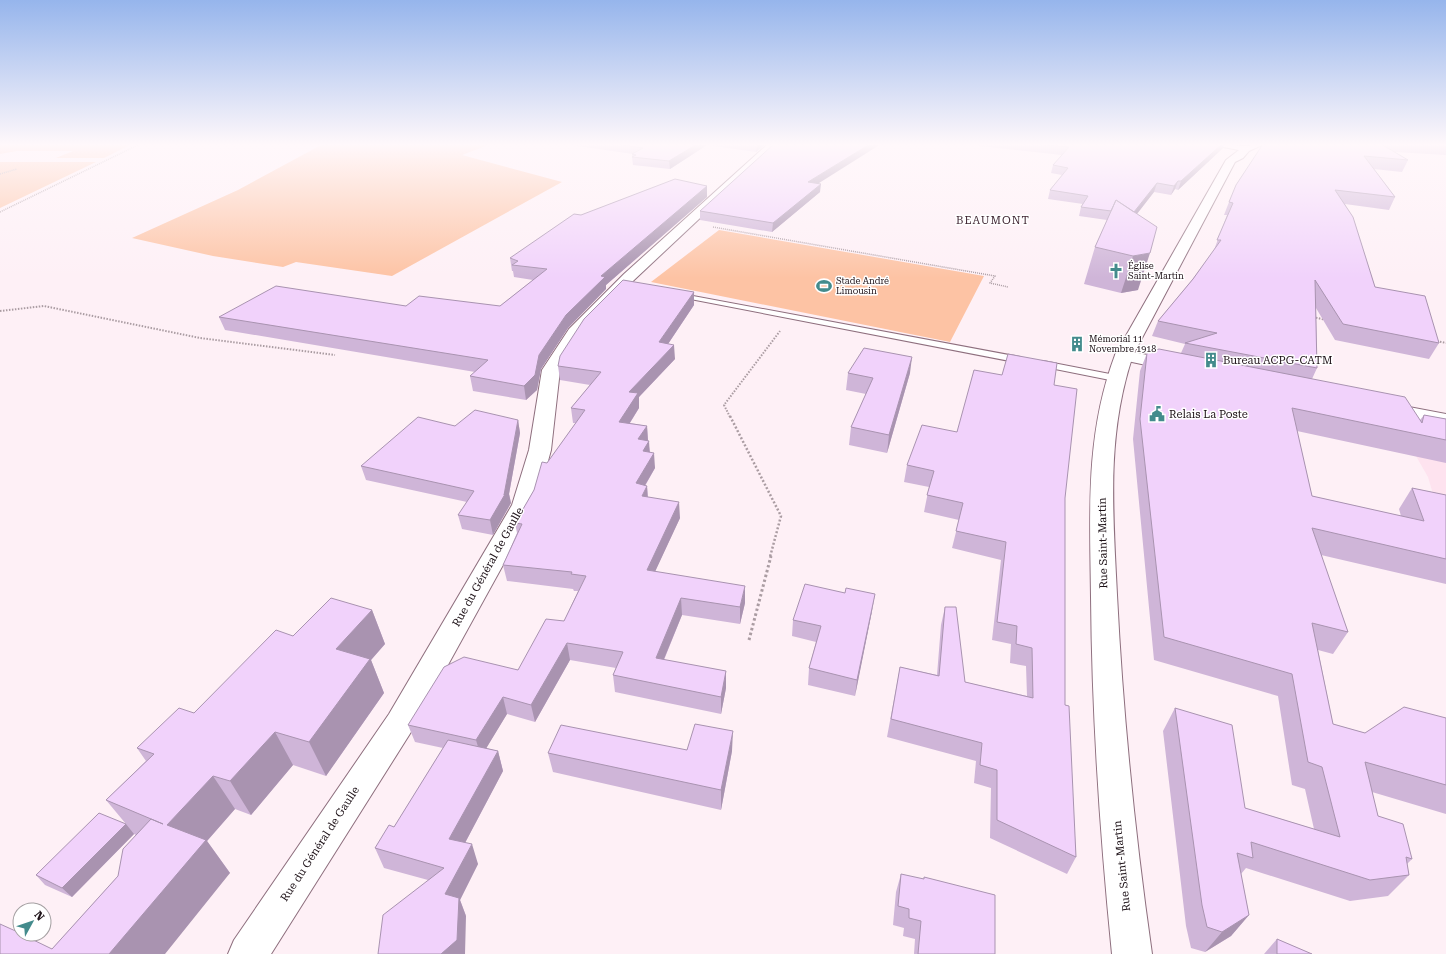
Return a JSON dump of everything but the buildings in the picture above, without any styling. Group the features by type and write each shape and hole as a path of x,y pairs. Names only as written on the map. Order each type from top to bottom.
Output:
{"street":[{"name":"Rue du Général de Gaulle","path":"248,954 400,723 524,505 540,450 551,370 577,329 628,285 727,189"},
{"name":"Rue Saint-Martin","path":"1132,954 1121,868 1105,655 1101,489 1104,440 1110,399 1115,378 1124,355 1218,189"},
{"path":"1124,355 1188,369"},
{"path":"1368,405 1446,420"}],"lane":[{"path":"674,294 1115,378"}],"path":[{"path":"0,212 48,189"},
{"path":"690,223 995,276 990,283 1008,287"},
{"path":"0,311 44,306 200,338 335,355"},
{"path":"749,640 781,516 724,405 791,316"},
{"path":"1309,316 1333,321"},
{"path":"1432,341 1446,343"}],"shaded area":[{"path":"0,189 41,189 0,208"},
{"path":"241,189 550,189 392,276 296,262 283,267 213,256 132,238"},
{"name":"Stade André Limousin","path":"719,230 984,276 950,342 651,282"},
{"path":"1404,435 1446,442 1446,533 1428,477"}],"place":[{"name":"Église Saint-Martin","path":"1116,271"},
{"name":"Stade André Limousin","path":"824,286"},
{"name":"Mémorial 11 Novembre 1918","path":"1077,344"},
{"name":"Bureau ACPG-CATM","path":"1211,360"},
{"name":"Relais La Poste","path":"1157,414"}],"district":[{"name":"BEAUMONT","path":"993,220"}]}
